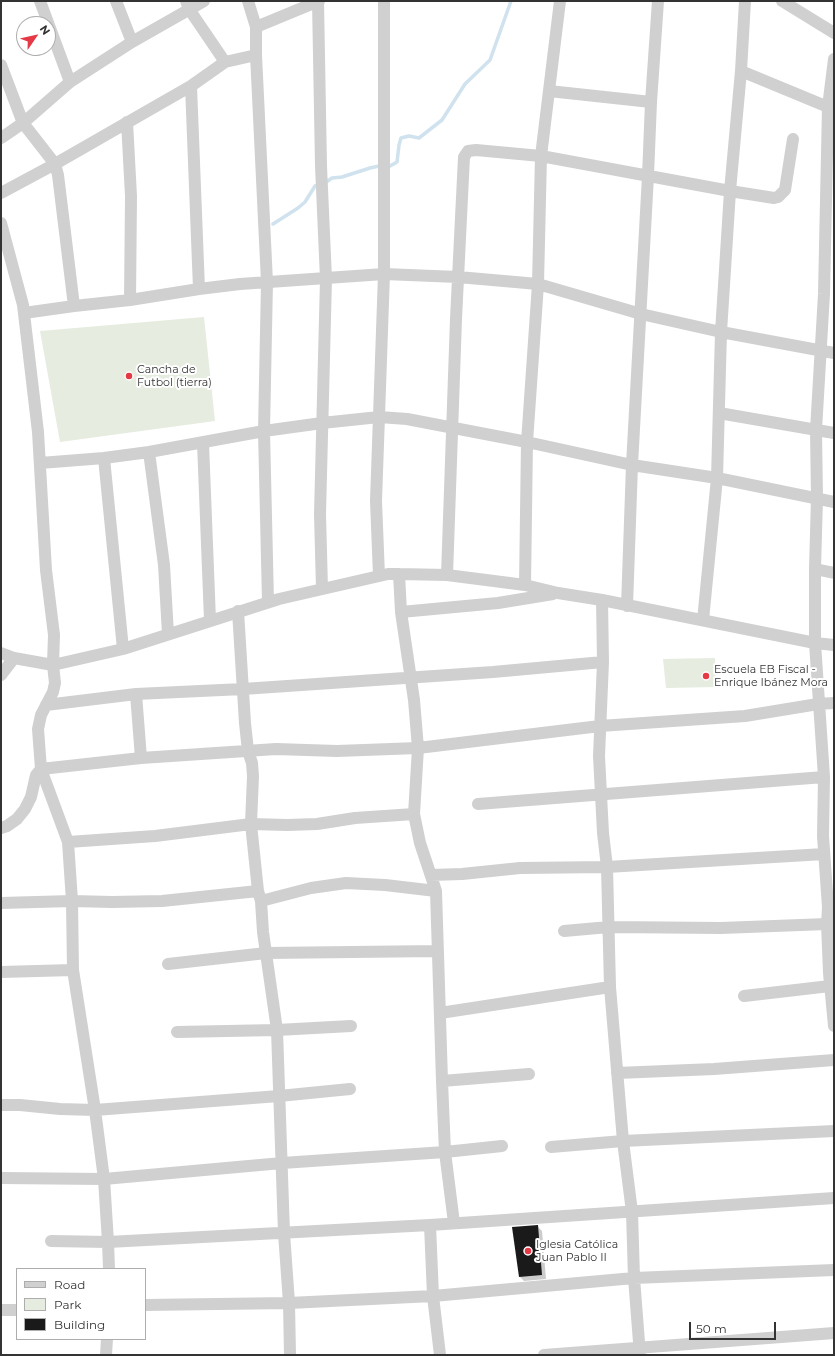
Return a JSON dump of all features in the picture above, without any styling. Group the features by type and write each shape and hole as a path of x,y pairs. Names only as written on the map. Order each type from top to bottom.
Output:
{"street":[{"path":"40,1 70,82"},
{"path":"116,1 132,42"},
{"path":"1,138 24,123 70,82 187,5 204,1"},
{"path":"248,1 256,27 266,282 264,431 268,602"},
{"path":"256,27 318,1 321,166 326,279 320,514 322,589"},
{"path":"378,576 376,501 384,274 384,1"},
{"path":"525,585 527,442 538,284 541,156 560,1"},
{"path":"627,606 632,466 651,102 658,1"},
{"path":"703,620 717,478 721,332 730,191 741,71 745,1"},
{"path":"782,1 834,33"},
{"path":"187,5 225,62"},
{"path":"1,193 55,164 191,86 225,62 256,56"},
{"path":"834,59 828,107 830,151 829,294 820,350 816,430 817,498 815,569 815,643 818,704 827,771 829,835 824,854 831,906 826,924 834,1026"},
{"path":"1,65 24,123 55,164 58,175 74,306"},
{"path":"741,71 828,107"},
{"path":"191,86 199,289"},
{"path":"549,91 651,102"},
{"path":"128,122 131,196 130,300"},
{"path":"447,575 458,277 464,157 468,151 476,150 541,156 774,198 778,197 785,190 793,139"},
{"path":"1,223 23,305 38,432 46,570 54,635 53,665 55,683 53,692 41,715 38,729 41,769 68,842 72,901 73,970 95,1110 104,1179 109,1268"},
{"path":"24,313 130,300 240,284 384,274 458,277 538,284 641,314 721,332 834,353"},
{"path":"719,413 834,433"},
{"path":"40,464 149,452 264,431 379,417 407,419 452,427 527,442 632,466 717,478 834,502"},
{"path":"203,442 210,620"},
{"path":"149,452 164,565 168,634"},
{"path":"104,458 123,648"},
{"path":"815,569 834,573"},
{"path":"1,653 14,658 53,665 123,648 268,602 388,574 447,575 525,585 558,593 602,600 815,643 834,645"},
{"path":"399,574 401,612 414,700 418,748 414,814 420,843 436,891 442,1081 446,1152 454,1223"},
{"path":"401,612 498,603 558,593"},
{"path":"602,600 603,662 599,756 607,867 610,987 623,1141 632,1212 634,1278 640,1351"},
{"path":"238,611 248,751 252,763 253,776 250,824 277,1030 290,1355"},
{"path":"1,675 14,658"},
{"path":"46,705 136,694 492,672 603,662"},
{"path":"136,694 141,758"},
{"path":"1,828 17,819 25,809 31,796 36,775 41,769 141,758 276,749 337,751 418,748 600,726 746,716 818,704 834,703"},
{"path":"478,804 601,794 827,771"},
{"path":"68,842 155,836 250,824 309,824 354,818 414,814"},
{"path":"431,875 462,874 520,868 607,867 824,854"},
{"path":"1,903 162,901 259,896 346,883 385,885 436,891"},
{"path":"564,930 609,927 721,928 826,924"},
{"path":"168,964 266,953 438,951"},
{"path":"1,972 73,970"},
{"path":"744,996 831,977"},
{"path":"440,1013 610,987"},
{"path":"177,1032 277,1030 351,1026"},
{"path":"617,1073 714,1069 834,1060"},
{"path":"442,1081 529,1074"},
{"path":"1,1105 95,1110 350,1090"},
{"path":"551,1147 623,1141 834,1130"},
{"path":"1,1178 104,1179 282,1163 446,1152 502,1146"},
{"path":"51,1242 108,1242 430,1225 834,1198"},
{"path":"430,1225 433,1296 440,1355"},
{"path":"146,1305 289,1303 433,1296 634,1278 834,1270"},
{"path":"1,1310 16,1310"},
{"path":"544,1355 640,1351 834,1333"},
{"path":"106,1355 107,1340"}],"green space":[{"name":"Cancha de Futbol (tierra)","path":"204,317 215,421 60,442 40,331"},
{"path":"715,658 716,687 666,688 663,659"}],"building":[{"name":"Iglesia Católica Juan Pablo II","path":"538,1225 542,1275 519,1277 512,1227"}],"waterway":[{"path":"325,183 332,178 342,177 370,168 390,166 397,162 401,138 409,136 419,138 442,120 465,84 490,60 511,1"},
{"path":"273,224 298,208 305,202 315,186 319,185"}],"place":[{"name":"Cancha de Futbol (tierra)","path":"129,376"},
{"name":"Escuela EB Fiscal - Enrique Ibánez Mora","path":"706,676"},
{"name":"Iglesia Católica Juan Pablo II","path":"528,1251"}]}
